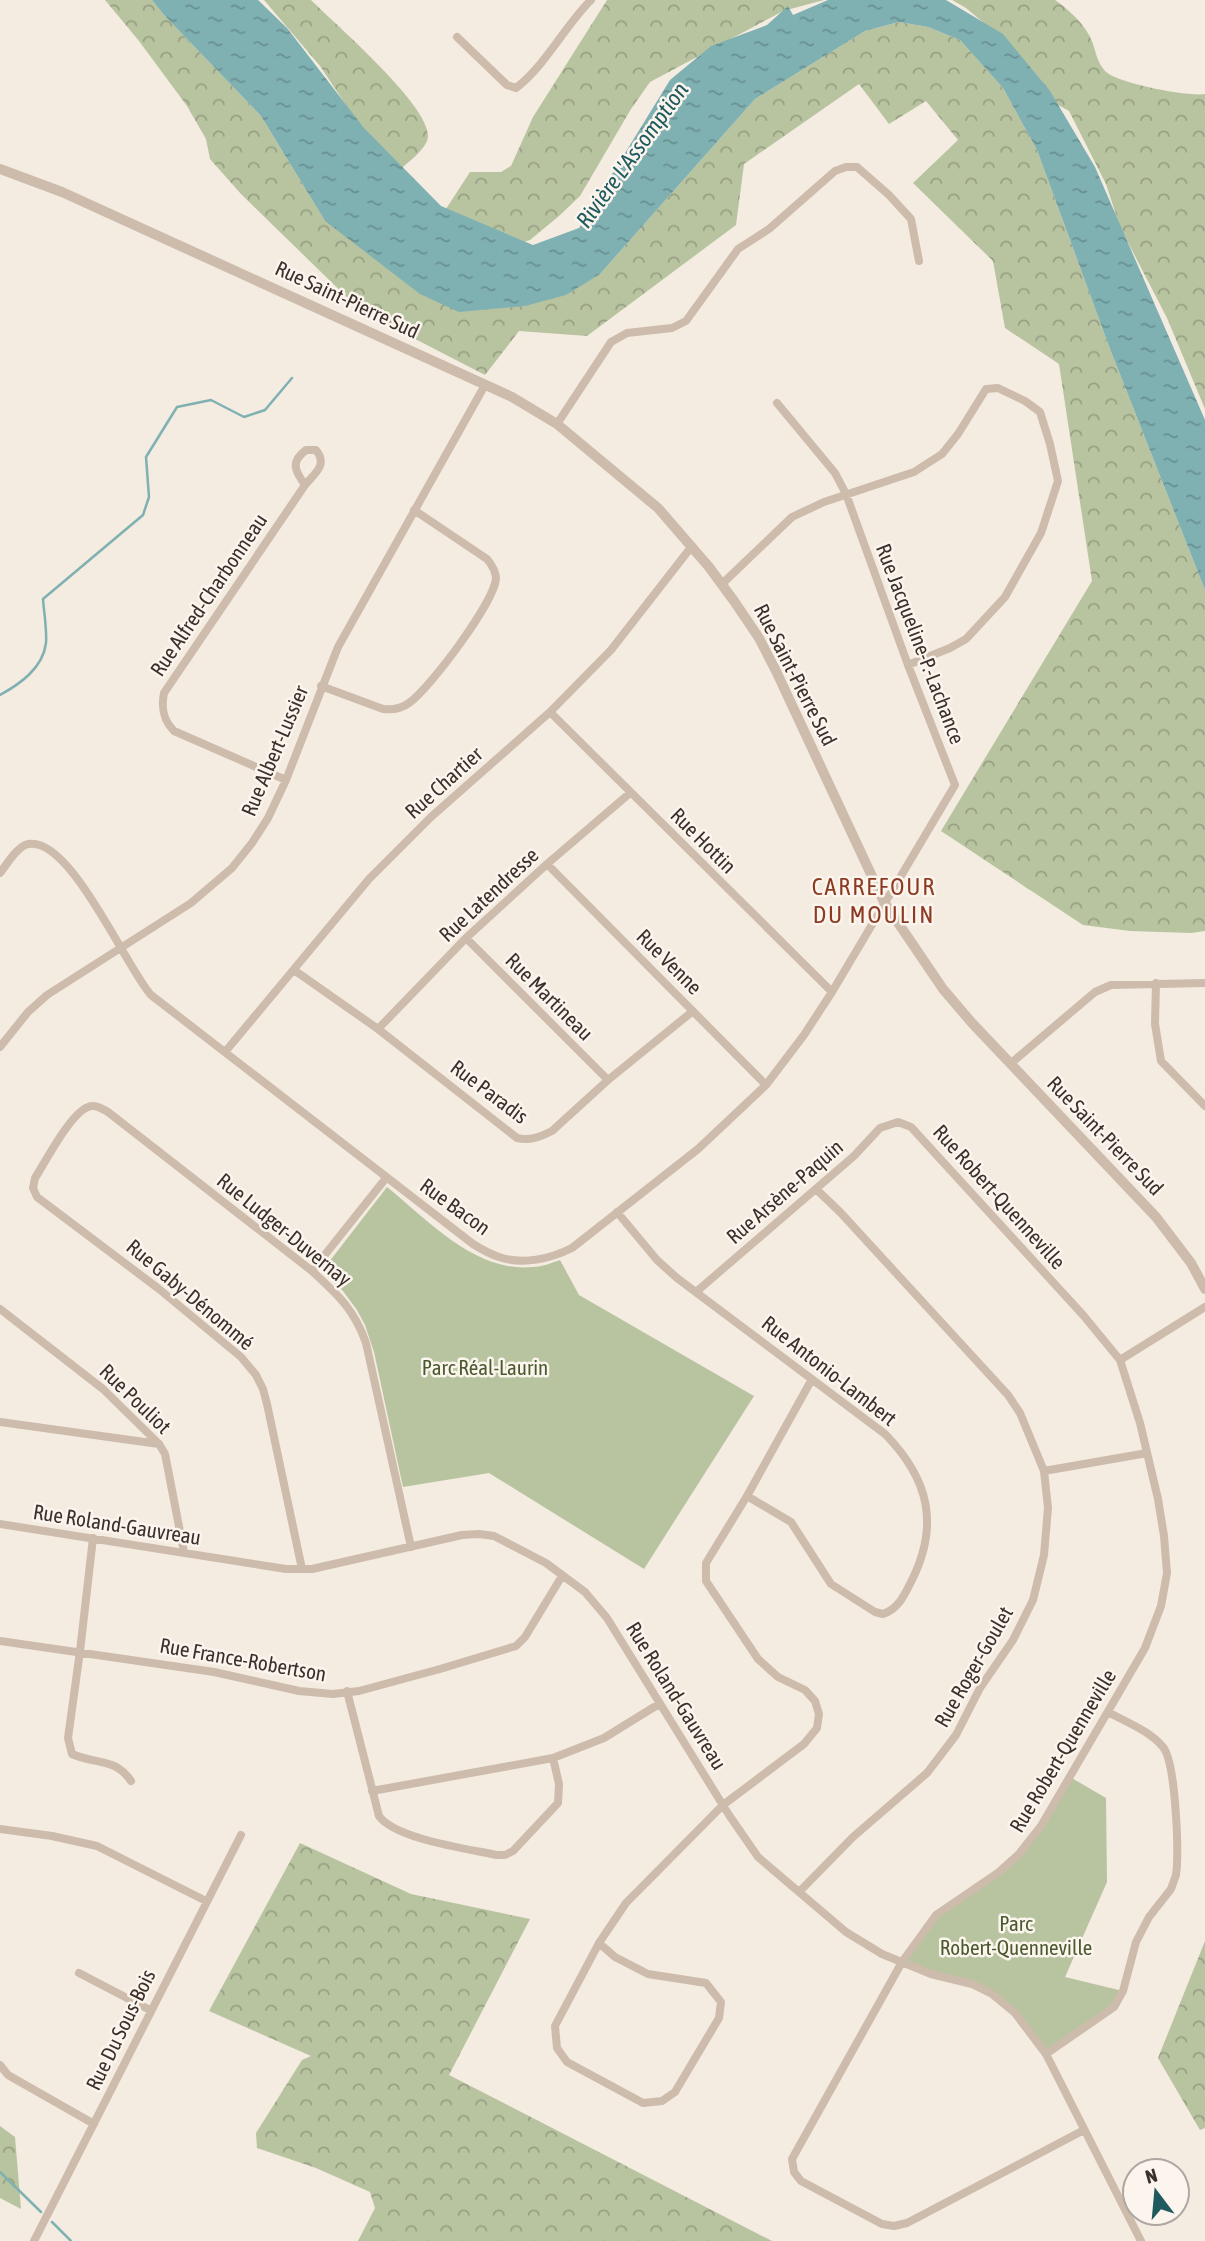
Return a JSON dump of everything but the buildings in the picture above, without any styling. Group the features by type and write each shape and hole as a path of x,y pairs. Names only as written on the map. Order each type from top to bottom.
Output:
{"street":[{"path":"457,37 507,85 516,88 528,78 576,15 591,0"},
{"path":"557,424 611,342 627,333 672,327 686,321 738,249 769,229 835,171 856,167 889,195 911,219 919,261"},
{"name":"Rue Saint-Pierre Sud","path":"0,169 74,198 512,397 557,424 658,508 722,584 759,638 884,902 943,989 1010,1064 1156,1217 1191,1263 1205,1289"},
{"name":"Rue Albert-Lussier","path":"0,1047 28,1012 47,995 191,903 234,866 263,827 286,779 338,647 485,385"},
{"path":"722,584 792,517 846,494 914,472 942,454 986,389 998,388 1025,401 1040,412 1058,481 1041,533 1005,597 965,639 908,665"},
{"name":"Rue Jacqueline-P.-Lachance","path":"777,403 835,473 846,494 955,785 884,902"},
{"name":"Rue Alfred-Charbonneau","path":"286,779 174,731 167,724 162,704 164,693 305,485"},
{"path":"321,686 383,709 393,710 409,704 429,684 490,596 496,579 487,559 414,510"},
{"name":"Rue Chartier","path":"225,1052 369,879 431,817 550,712 611,650 692,547"},
{"name":"Rue Hottin","path":"550,712 832,992"},
{"name":"Rue Latendresse","path":"379,1029 466,938 630,793"},
{"name":"Rue Bacon","path":"0,873 15,853 26,845 39,845 52,852 64,862 87,891 139,981 151,995 473,1244 500,1258 537,1260 572,1248 698,1149 766,1085 832,992 884,902"},
{"name":"Rue Venne","path":"547,864 766,1085"},
{"name":"Rue Martineau","path":"466,938 608,1080"},
{"name":"Rue Paradis","path":"295,970 379,1029 517,1138 526,1140 552,1131 608,1080 693,1011"},
{"path":"1156,983 1155,1024 1161,1061 1205,1106"},
{"path":"1010,1064 1095,992 1111,985 1205,983"},
{"name":"Rue Gaby-Dénommé","path":"99,1107 85,1107 69,1125 35,1178 33,1188 37,1197 159,1289 241,1357 256,1375 267,1404 302,1569"},
{"name":"Rue Ludger-Duvernay","path":"99,1107 312,1271 344,1300 363,1335 411,1547"},
{"name":"Rue Arsène-Paquin","path":"696,1292 854,1156 880,1129 898,1122"},
{"name":"Rue Robert-Quenneville","path":"898,1122 911,1127 1083,1315 1120,1360 1135,1404 1147,1453 1164,1536 1167,1573 1161,1606 1144,1648 1041,1826 1019,1854 999,1872 936,1915 902,1962 792,2159 794,2172 801,2181 882,2224 894,2226 907,2223 1084,2130"},
{"path":"312,1271 386,1178"},
{"name":"Rue Roger-Goulet","path":"800,1891 853,1837 928,1773 956,1735 980,1688 1013,1640 1033,1600 1044,1555 1048,1508 1044,1471 1020,1413 1002,1388 816,1189"},
{"name":"Rue Antonio-Lambert","path":"617,1212 657,1260 885,1434 901,1451 923,1491 928,1516 927,1540 921,1561 897,1606 883,1614 875,1612 831,1584 791,1522 747,1496"},
{"path":"1120,1360 1205,1307"},
{"name":"Rue Pouliot","path":"0,1309 103,1389 159,1444 165,1454 184,1552"},
{"path":"598,1943 615,1957 648,1975 706,1983 720,2002 719,2018 676,2092 662,2101 643,2103 567,2062 557,2048 555,2026 598,1943 626,1903 723,1805 812,1736 817,1728 819,1714 815,1701 805,1690 778,1677 758,1659 705,1576 706,1563 812,1379"},
{"path":"0,1422 159,1444"},
{"path":"1044,1471 1147,1453"},
{"name":"Rue Roland-Gauvreau","path":"0,1524 286,1569 312,1569 462,1535 479,1534 494,1536 546,1563 585,1592 607,1618 758,1857 846,1932 882,1954 932,1975 972,1984 992,1994 1015,2013 1046,2054 1141,2241"},
{"path":"93,1538 68,1738 72,1754 86,1760 114,1764 124,1770 131,1781"},
{"name":"Rue France-Robertson","path":"0,1641 214,1672 299,1691 333,1694 413,1676 516,1646 526,1637 562,1576"},
{"path":"347,1691 379,1816 389,1826 419,1838 505,1855 518,1847 558,1803 559,1784 552,1758"},
{"path":"372,1791 552,1758 604,1738 659,1704"},
{"path":"1046,2054 1114,2007 1123,1991 1139,1935 1171,1889 1176,1875 1172,1770 1167,1752 1156,1739 1108,1712"},
{"path":"0,1829 97,1846 206,1901"},
{"name":"Rue Du Sous-Bois","path":"34,2241 241,1835"},
{"path":"79,1973 150,2010"},
{"path":"0,2065 8,2075 94,2124"}],"green space":[{"path":"105,0 152,0 261,116 325,221 600,274 755,99 865,31 899,22 928,27 960,40 1003,88 1037,150 1110,349 1205,590 1205,931 1130,931 1083,925 941,831 1092,581 1059,364 1005,328 993,261 913,183 958,140 926,101 889,124 859,84 744,164 736,225 587,336 519,331 485,375 361,311 241,194 210,159 206,139 187,106"},
{"path":"264,0 311,0 379,65 414,105 424,122 428,136 422,150 401,169 358,123 320,66"},
{"path":"607,0 824,0 783,11 650,82 580,196 530,240 506,248 444,212 470,172 501,172 511,166 533,117"},
{"path":"952,0 1055,0 1082,25 1102,67 1112,76 1153,88 1205,94 1205,409 1167,318 1120,227 1106,184 1069,111 1053,102 1010,45 966,8"},
{"name":"Parc Réal-Laurin","path":"387,1187 454,1242 491,1262 512,1267 533,1267 560,1260 579,1295 754,1396 644,1569 489,1473 403,1487 374,1352 365,1325 343,1291 322,1271"},
{"name":"Parc Robert-Quenneville","path":"1070,1777 1106,1798 1107,1882 1065,1977 1123,1991 1114,2007 1046,2054 1033,2035 992,1994 902,1962 936,1915 1019,1854"},
{"path":"300,1843 411,1894 530,1919 449,2075 772,2241 358,2241 375,2208 370,2192 316,2168 257,2148 256,2133 302,2060 311,2056 209,2011"},
{"path":"1205,1941 1205,2128 1200,2130 1158,2058"},
{"path":"0,2126 15,2137 21,2209 0,2198"}],"water":[{"name":"Rivière L'Assomption","path":"152,0 258,0 287,28 364,128 441,206 533,245 579,228 670,80 711,46 767,25 788,6 793,15 828,0 946,0 1003,34 1050,91 1095,167 1205,420 1205,590 1110,349 1037,150 1003,88 960,40 928,27 899,22 865,31 755,99 600,274 566,295 525,306 459,312 420,294 325,221 261,116"}],"waterway":[{"path":"0,695 23,680 35,668 44,652 46,627 43,599 143,515 149,497 146,457 177,407 211,400 244,417 265,410 292,378"},
{"path":"0,2172 41,2212"},
{"path":"52,2222 71,2241"}],"district":[{"name":"CARREFOUR DU MOULIN","path":"874,901"}]}
